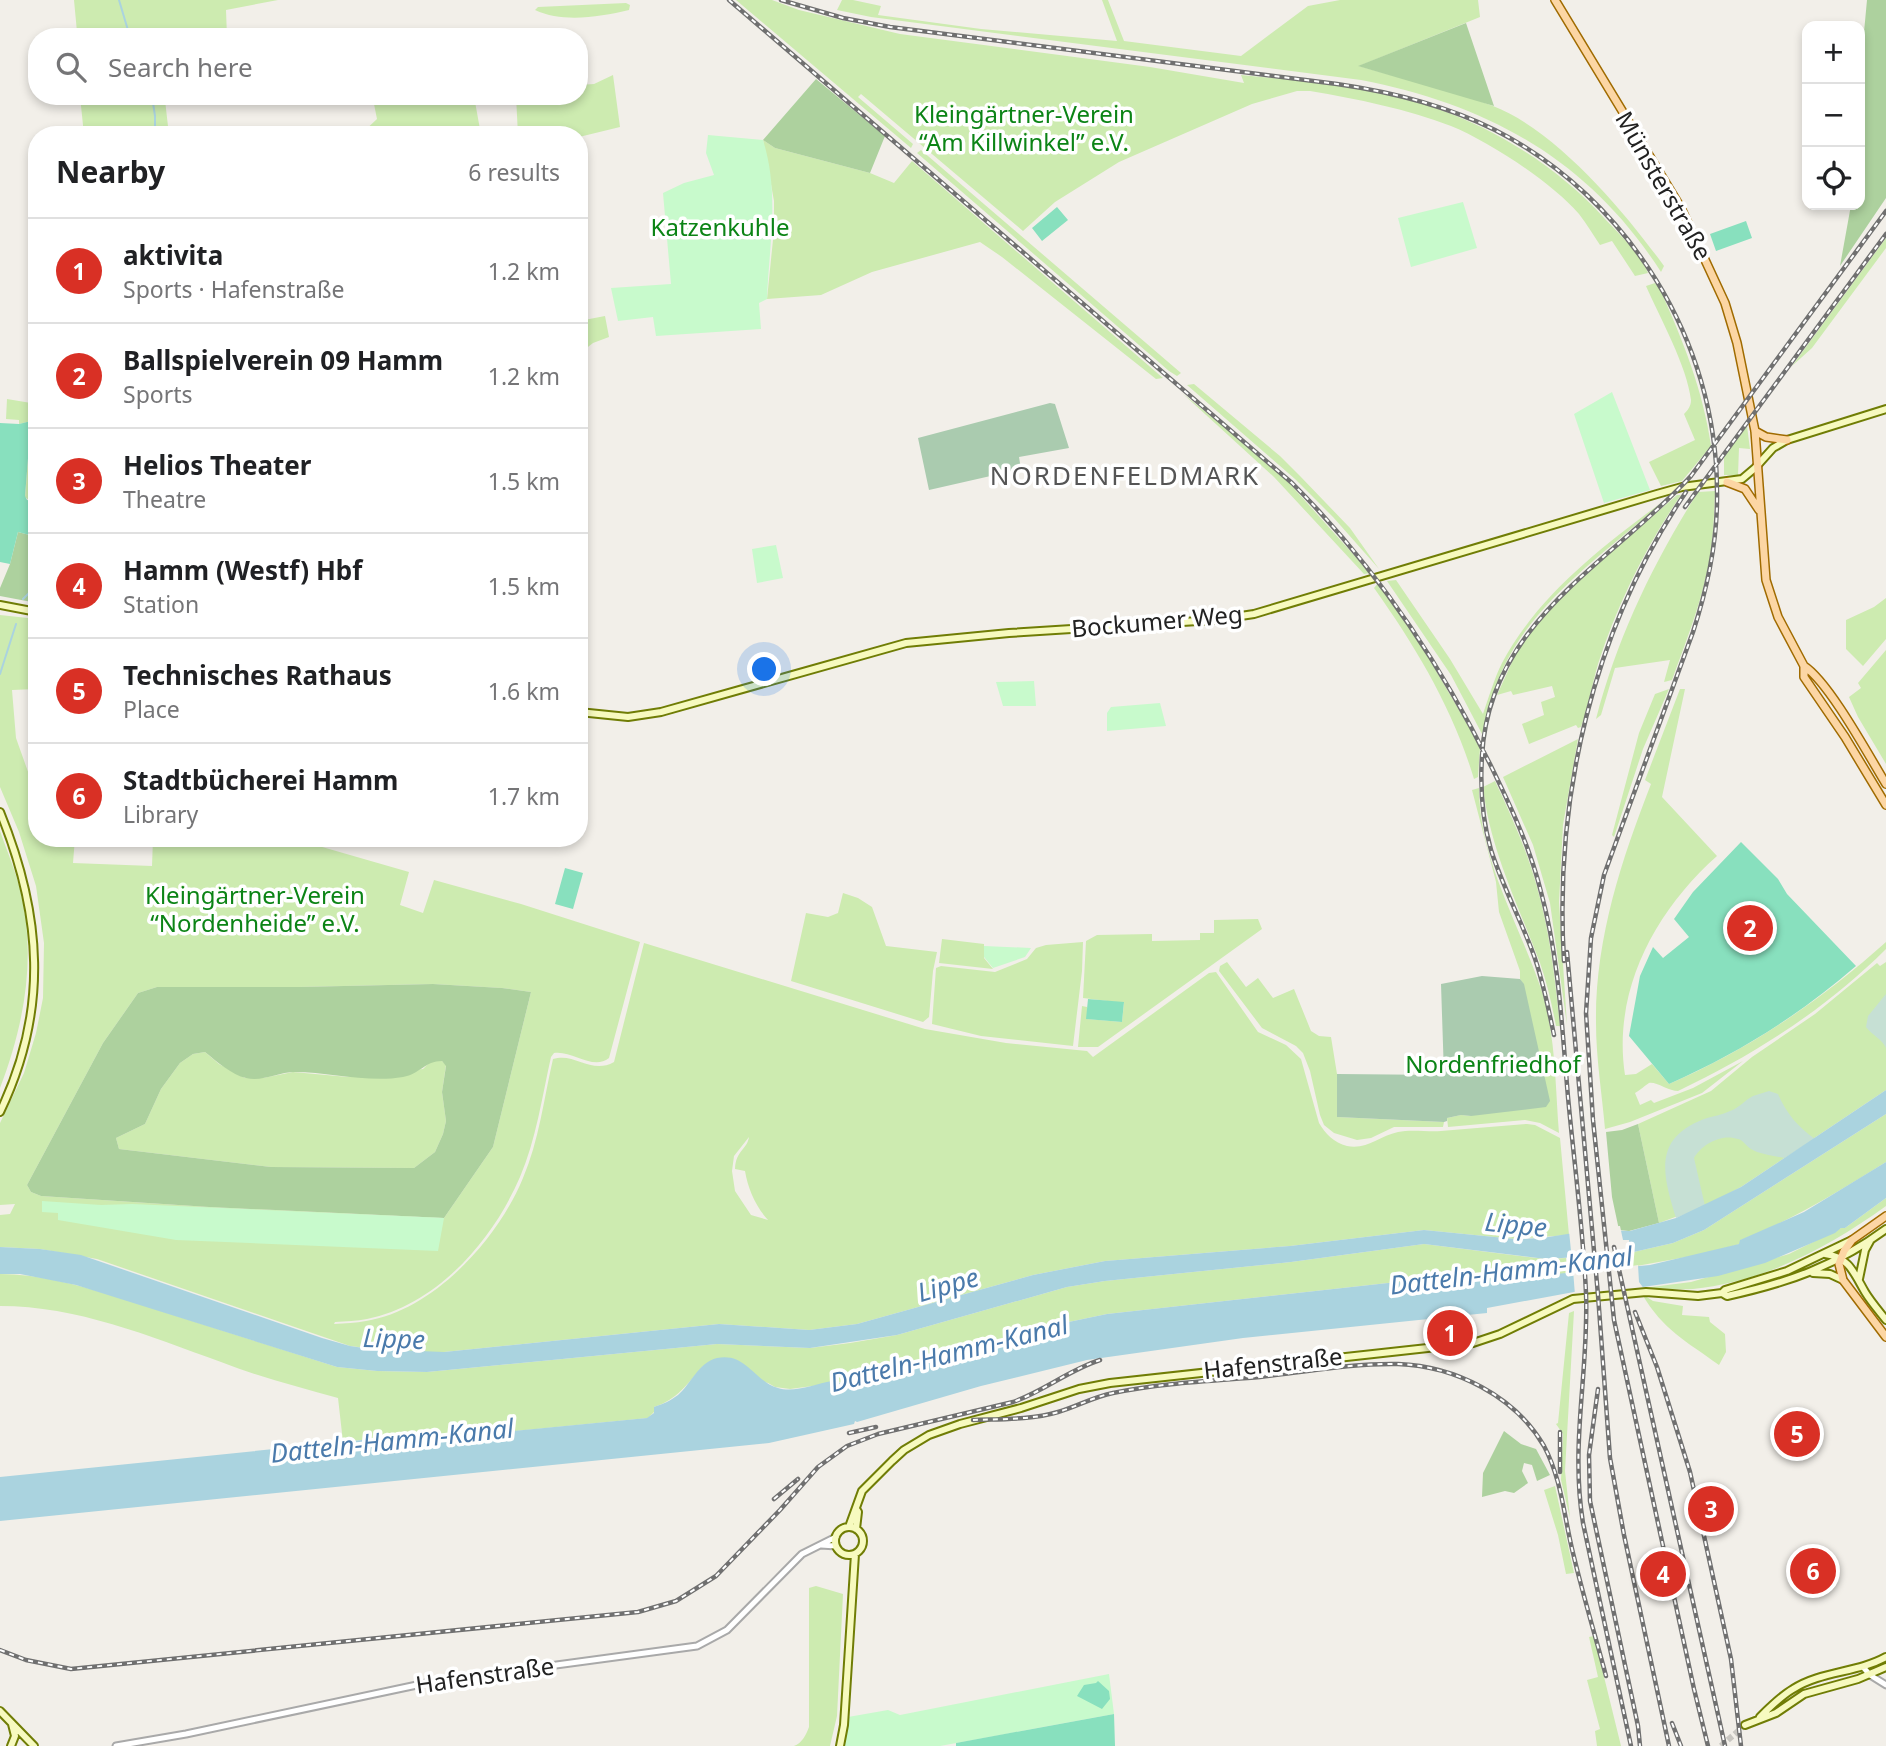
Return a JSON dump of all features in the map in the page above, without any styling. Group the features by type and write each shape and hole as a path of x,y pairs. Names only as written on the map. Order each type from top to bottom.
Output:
{"main road":[{"name":"Münsterstraße","path":"1555,0 1681,208 1725,303 1737,343 1755,431 1765,570 1770,595 1778,618 1804,667 1804,677 1845,737 1886,805"},
{"path":"1755,431 1766,437 1787,440 1886,409"},
{"name":"Bockumer Weg","path":"588,713 628,717 661,712 877,650 929,639 1214,620 1254,614 1682,487 1744,478 1774,446 1787,440"},
{"path":"1727,482 1745,489 1761,515"},
{"path":"6,606 28,610"},
{"name":"Münsterstraße","path":"1804,667 1812,672 1834,701 1886,784"},
{"path":"0,812 30,907 34,946 30,1021 18,1071 0,1112"},
{"name":"Hafenstraße","path":"849,1527 862,1491 870,1481 904,1450 951,1427 1079,1389 1137,1379 1465,1345 1492,1337 1576,1299 1646,1292 1698,1296 1722,1293 1787,1271 1852,1240 1886,1216"},
{"name":"Hafenstraße","path":"1722,1293 1727,1296 1811,1273 1886,1229"},
{"path":"1852,1240 1840,1258 1839,1268 1843,1280 1886,1338"},
{"path":"1858,1279 1865,1250 1871,1240"},
{"path":"1823,1254 1840,1258 1849,1264 1867,1296 1886,1320"},
{"path":"1811,1273 1830,1274 1843,1280"},
{"name":"Hafenstraße","path":"856,1509 856,1529"},
{"path":"849,1527 856,1529 863,1539 861,1548 852,1554 842,1553 836,1546 836,1537 840,1530 849,1527"},
{"path":"840,1746 844,1726 853,1571 856,1567 852,1554"},
{"path":"1758,1719 1794,1688 1812,1680 1863,1667 1886,1657"},
{"path":"1745,1725 1776,1713 1816,1689 1870,1675 1886,1667"},
{"path":"0,1712 34,1746"},
{"path":"11,1723 15,1737 11,1746"}],"street":[{"name":"Hafenstraße","path":"116,1746 184,1735 431,1682 697,1646 727,1630 802,1553 836,1537"},
{"path":"821,1545 836,1546"},
{"path":"1863,1667 1886,1685"}],"green space":[{"path":"74,0 278,0 226,10 227,28 77,28"},
{"name":"Kleingärtner-Verein “Am Killwinkel” e.V.","path":"736,0 772,0 799,10 900,34 1150,67 1244,83 1241,75 1315,83 1365,90 1413,101 1483,128 1549,168 1623,237 1648,273 1635,276 1612,241 1600,245 1582,218 1553,189 1484,142 1417,114 1310,91 1297,91 1252,104 1119,162 1055,202 1023,231 861,94 858,97 913,144 911,148"},
{"path":"842,0 881,6 878,15 981,29 1117,41 1102,0 1108,0 1124,41 1241,56 1308,6 1340,0 1478,0 1480,17 1359,66 1461,95 1517,118 1565,153 1588,175 1630,222 1664,266 1661,272 1633,233 1602,198 1568,169 1532,143 1493,122 1452,105 1361,80 871,17 837,10"},
{"path":"1867,0 1886,0 1886,198 1840,266 1850,210 1865,210"},
{"path":"630,5 629,10 569,18 535,10 538,7"},
{"path":"1466,23 1494,106 1358,66"},
{"path":"613,75 620,127 588,135 588,126 518,126 516,105 588,105 588,84"},
{"path":"816,79 885,136 870,173 775,148 763,140"},
{"path":"81,105 166,105 168,126 83,126"},
{"path":"374,105 476,105 479,126 370,126 377,119"},
{"name":"Katzenkuhle","path":"708,135 763,140 771,180 772,220 767,299 759,303 761,329 656,336 653,317 618,321 611,288 671,284 663,193 684,183 714,175 706,153"},
{"path":"763,140 775,148 870,173 894,183 912,161 1163,378 1156,379 980,242 872,272 821,295 767,299 774,201"},
{"path":"921,150 1181,373 1177,376 1169,371 917,153"},
{"path":"1463,202 1477,248 1411,267 1398,218"},
{"path":"1057,207 1068,220 1042,241 1032,228"},
{"path":"1746,221 1752,238 1716,251 1710,234"},
{"path":"1886,238 1886,248 1812,348 1792,366"},
{"path":"1655,283 1660,289 1691,366 1703,405 1711,446 1682,481 1661,486 1649,462 1695,440 1684,414 1691,400 1684,372 1646,286"},
{"path":"605,316 609,337 588,347 588,319"},
{"path":"1194,384 1300,476 1350,528 1379,569 1295,479 1187,385"},
{"path":"1612,392 1650,490 1604,503 1574,414"},
{"path":"1182,393 1251,448 1290,484 1370,573 1364,574 1274,477"},
{"path":"7,399 28,402 28,422 19,424 19,420 6,419"},
{"path":"1050,403 1055,404 1069,448 1019,457 1021,469 929,490 918,438"},
{"path":"28,422 25,496 28,500 28,535 18,532 10,564 0,562 0,423"},
{"path":"1747,426 1750,449 1739,448 1738,475 1724,475 1724,456"},
{"path":"28,459 28,499 25,497"},
{"path":"1715,491 1707,572 1696,613 1672,680 1664,682 1670,660 1615,668 1601,715 1596,719 1614,659 1651,574 1698,492"},
{"path":"1677,495 1681,495 1644,555 1623,598 1598,664 1581,727 1576,725 1529,744 1522,724 1544,715 1541,702 1555,697 1552,686 1513,695 1511,691 1497,695 1517,651 1544,615 1572,586"},
{"path":"1665,500 1584,569 1529,626 1503,668 1482,734 1451,675 1387,581 1396,580 1450,659 1483,714 1502,663 1534,615 1553,593 1596,553"},
{"path":"18,532 28,535 28,601 0,596 0,588 10,564"},
{"path":"776,545 783,578 757,583 752,549"},
{"path":"1378,583 1418,640 1473,734 1480,748 1478,777 1474,779 1455,728 1432,679 1374,588"},
{"path":"1886,598 1886,639 1863,666 1846,649 1846,620 1874,607"},
{"name":"Kleingärtner-Verein “Nordenheide” e.V.","path":"0,615 28,618 28,689 12,690 16,738 28,772 28,847 74,847 73,863 152,866 153,847 322,847 409,872 400,905 423,913 434,880 640,942 609,1058 596,1062 561,1053 554,1053 551,1057 526,1163 509,1201 478,1246 439,1285 417,1300 367,1319 334,1324 366,1321 416,1303 461,1268 480,1247 512,1201 529,1164 553,1059 569,1058 598,1066 614,1062 644,943 925,1029 1006,1043 1087,1051 1093,1057 1209,973 1216,972 1258,1032 1286,1045 1301,1059 1319,1123 1338,1143 1354,1147 1403,1131 1441,1131 1527,1124 1535,1125 1560,1138 1569,1235 1515,1239 1424,1230 1290,1246 1105,1261 1033,1275 857,1324 809,1330 719,1324 444,1352 398,1352 350,1346 97,1259 40,1249 0,1247 0,1215 10,1214 15,1204 0,1205 0,1123 24,1073 43,998 44,943 36,886 19,832 0,787","holes":["433,984 531,992 493,1147 444,1218 41,1196 31,1192 27,1185 103,1043 138,993 157,987","749,1137 737,1158 735,1169 745,1171 753,1197 768,1220 751,1215 735,1191 732,1171 734,1156"]},
{"path":"1886,650 1886,764 1849,697 1861,688 1858,683"},
{"path":"1034,681 1036,706 1003,706 996,682"},
{"path":"1669,689 1643,749 1614,837 1612,835 1639,733 1655,694"},
{"path":"1680,689 1685,689 1662,797 1717,856 1675,902 1657,927 1643,955 1632,983 1625,1013 1625,1075 1636,1074 1652,1064 1669,1084 1699,1070 1756,1039 1810,1004 1886,942 1886,949 1814,1011 1734,1062 1678,1091 1649,1083 1635,1093 1640,1105 1651,1100 1654,1103 1693,1088 1743,1061 1702,1093 1630,1122 1605,1129 1596,1023 1605,931 1620,872 1651,784 1645,780"},
{"path":"1160,703 1166,726 1107,731 1107,713 1111,707"},
{"path":"1578,739 1563,825 1559,902 1567,1025 1550,903 1533,845 1503,777"},
{"path":"1495,781 1524,846 1542,904 1552,956 1560,1026 1556,1026 1543,971 1492,833 1483,787"},
{"path":"1479,788 1485,839 1492,863 1545,1001 1554,1057 1559,1133 1540,1123 1525,1120 1448,1127 1447,1118 1471,1116 1524,985 1499,912 1496,882 1472,790"},
{"path":"0,831 24,908 28,960 22,1012 0,1088"},
{"path":"1741,842 1856,966 1767,1032 1720,1060 1669,1084 1629,1036 1640,976 1653,947 1663,958 1689,937 1674,919 1693,892"},
{"path":"565,868 583,873 573,909 555,904"},
{"path":"843,893 872,907 886,946 937,952 929,1017 923,1022 791,981 806,913 828,917 838,913"},
{"path":"1258,919 1262,929 1098,1047 1078,1047 1082,1006 1087,1007 1087,1019 1122,1022 1124,1003 1083,998 1086,941 1097,935 1152,934 1152,941 1200,940 1200,933 1214,933 1214,920"},
{"path":"942,939 984,944 984,958 993,969 939,963"},
{"path":"1083,942 1073,1046 981,1036 932,1024 936,968 941,966 995,972 1027,959 1036,948"},
{"path":"984,946 1031,948 1025,957 993,968 984,957"},
{"path":"1227,962 1246,987 1258,978 1273,998 1294,989 1311,1031 1319,1036 1331,1037 1337,1074 1337,1117 1444,1122 1443,1127 1394,1127 1371,1138 1357,1140 1334,1133 1324,1125 1320,1115 1303,1053 1296,1046 1262,1028 1219,971 1220,966"},
{"path":"1886,962 1886,1090 1741,1187 1705,1206 1659,1223 1638,1124 1711,1091 1752,1057 1815,1014 1877,963 1880,966"},
{"name":"Nordenfriedhof","path":"1482,976 1520,979 1524,984 1550,1101 1546,1107 1461,1115 1447,1118 1444,1122 1337,1117 1337,1074 1444,1075 1441,984"},
{"path":"433,984 531,992 493,1147 444,1218 209,1207 41,1196 31,1192 27,1185 103,1043 138,993 157,987","holes":["205,1052 235,1074 252,1079 295,1072 390,1079 409,1075 431,1063 442,1061 446,1066 442,1092 446,1121 443,1134 435,1152 414,1168 271,1167 119,1149 116,1138 145,1124 161,1089 180,1063 193,1054"]},
{"path":"1886,994 1886,1048 1866,1027 1868,1016"},
{"path":"1088,999 1124,1002 1122,1022 1086,1019"},
{"path":"205,1052 219,1064 245,1078 263,1078 293,1072 348,1077 423,1069 431,1061 442,1061 446,1065 442,1092 446,1121 443,1134 435,1152 414,1168 271,1167 119,1149 116,1138 145,1124 161,1089 180,1063 193,1054"},
{"path":"1769,1091 1778,1094 1793,1119 1815,1139 1784,1158 1754,1151 1738,1139 1712,1141 1694,1158 1705,1206 1676,1218 1665,1173 1669,1148 1676,1137 1687,1127 1727,1112 1753,1096"},
{"path":"1886,1114 1886,1162 1851,1184 1797,1214 1741,1240 1740,1244 1703,1254 1631,1267 1625,1254 1673,1243 1704,1230"},
{"path":"1638,1124 1659,1223 1629,1231 1619,1230 1612,1197 1606,1132"},
{"path":"1886,1198 1886,1206 1842,1235 1770,1270 1745,1279 1693,1289 1644,1288 1691,1282 1789,1254 1845,1228"},
{"path":"42,1201 444,1218 438,1251 176,1240 58,1220 58,1213 42,1212"},
{"path":"1424,1244 1545,1259 1566,1258 1569,1274 1503,1277 1492,1280 1488,1277 1397,1282 1107,1314 1059,1324 942,1358 843,1382 790,1389 703,1366 676,1395 654,1407 654,1412 648,1418 453,1437 410,1439 402,1436 343,1442 338,1398 279,1382 112,1324 57,1311 0,1306 0,1274 42,1278 111,1295 337,1367 427,1372 717,1344 810,1348 850,1343 897,1335 1067,1287"},
{"path":"1642,1294 1653,1301 1683,1306 1682,1315 1709,1317 1710,1322 1725,1334 1726,1352 1719,1365 1667,1326"},
{"path":"1574,1311 1565,1471 1570,1518 1561,1480 1563,1434 1556,1424 1569,1313"},
{"path":"1504,1431 1521,1444 1536,1449 1550,1475 1537,1481 1532,1465 1524,1463 1522,1471 1528,1483 1514,1493 1505,1491 1482,1497 1483,1473"},
{"path":"1555,1486 1574,1573 1566,1574 1558,1535 1544,1490"},
{"path":"816,1586 843,1594 837,1716 830,1746 794,1746 803,1738 809,1727 809,1588"},
{"path":"1594,1636 1621,1746 1597,1746 1595,1731 1600,1729 1587,1680 1598,1677 1589,1637"},
{"path":"1109,1674 1114,1714 940,1746 843,1746 848,1717 888,1710 900,1715"},
{"path":"1098,1681 1109,1691 1110,1699 1102,1709 1077,1696 1084,1685"},
{"path":"1114,1714 1115,1746 956,1746 956,1743"}],"water":[{"path":"1886,1090 1886,1114 1704,1230 1673,1243 1625,1254 1546,1259 1424,1244 1291,1262 1105,1281 1067,1287 897,1335 810,1348 717,1344 427,1372 377,1371 337,1367 76,1285 20,1274 0,1274 0,1247 81,1255 322,1338 371,1349 444,1352 719,1324 809,1330 857,1324 1033,1275 1105,1261 1290,1246 1424,1230 1515,1239 1542,1238 1593,1230 1630,1231 1676,1218 1741,1187"},
{"name":"Datteln-Hamm-Kanal","path":"1886,1162 1886,1198 1845,1228 1765,1263 1718,1276 1643,1287 1574,1292 1487,1308 1487,1313 1243,1338 1087,1360 981,1386 855,1421 854,1424 769,1443 0,1521 0,1477 402,1436 410,1439 453,1437 647,1418 654,1413 654,1407 678,1395 705,1364 717,1358 735,1359 762,1380 778,1388 798,1389 832,1381 835,1384 942,1358 1059,1324 1107,1314 1397,1282 1489,1277 1492,1280 1650,1265 1739,1244 1740,1240 1804,1212"}],"pier":[{"path":"1620,1226 1623,1240 1629,1240 1630,1256 1572,1261 1569,1231"},
{"path":"1638,1265 1639,1282 1645,1290 1575,1295 1573,1270"}],"waterway":[{"path":"119,0 127,28"},
{"path":"153,105 155,126"},
{"path":"23,599 28,594"},
{"path":"0,674 16,624"}],"tunnel":[{"path":"1721,1746 1745,1725"}],"railway":[{"path":"729,0 1292,483 1351,547 1403,615 1470,725 1505,795 1525,843 1541,892 1552,942 1562,1019 1586,1293 1578,1464 1580,1493 1583,1523 1631,1746"},
{"path":"781,0 843,18 890,27 1337,84 1398,95 1438,107 1495,130 1543,159 1586,194 1624,235 1656,280 1682,329 1701,381 1713,435 1717,491 1716,527 1707,580 1693,632 1604,875 1591,938 1586,1013 1593,1120 1614,1320 1708,1746"},
{"path":"1554,1035 1537,963 1495,863 1484,815 1482,756 1490,709 1506,668 1530,631 1559,598 1691,476 1886,211"},
{"path":"1685,507 1886,234"},
{"path":"1564,961 1566,838 1586,716 1604,657 1626,600 1654,545 1686,492"},
{"path":"1567,952 1610,1458 1669,1746"},
{"path":"1614,1247 1725,1746"},
{"path":"1635,1312 1657,1367 1690,1472 1731,1659 1741,1746"},
{"path":"0,1650 26,1660 71,1669 638,1612 676,1601 716,1576 818,1467 847,1446 878,1434 1013,1402 1100,1360"},
{"path":"973,1420 1048,1415 1106,1395 1149,1387 1347,1366 1419,1366 1462,1378 1482,1387 1517,1412 1544,1446 1559,1485 1577,1569 1606,1676"},
{"path":"1598,1389 1589,1455 1590,1501 1640,1746"},
{"path":"849,1433 876,1427"},
{"path":"1560,1432 1560,1472"},
{"path":"774,1499 798,1479"},
{"path":"1672,1723 1681,1746"}],"place":[{"name":"Ballspielverein 09 Hamm","path":"1750,928"},
{"name":"aktivita","path":"1450,1333"},
{"name":"Technisches Rathaus","path":"1797,1434"},
{"name":"Helios Theater","path":"1711,1509"},
{"name":"Stadtbücherei Hamm","path":"1813,1571"},
{"name":"Hamm (Westf) Hbf","path":"1663,1574"}],"district":[{"name":"NORDENFELDMARK","path":"1125,476"}],"water label":[{"name":"Lippe","path":"1516,1225"},
{"name":"Lippe","path":"948,1285"},
{"name":"Lippe","path":"394,1339"}]}
